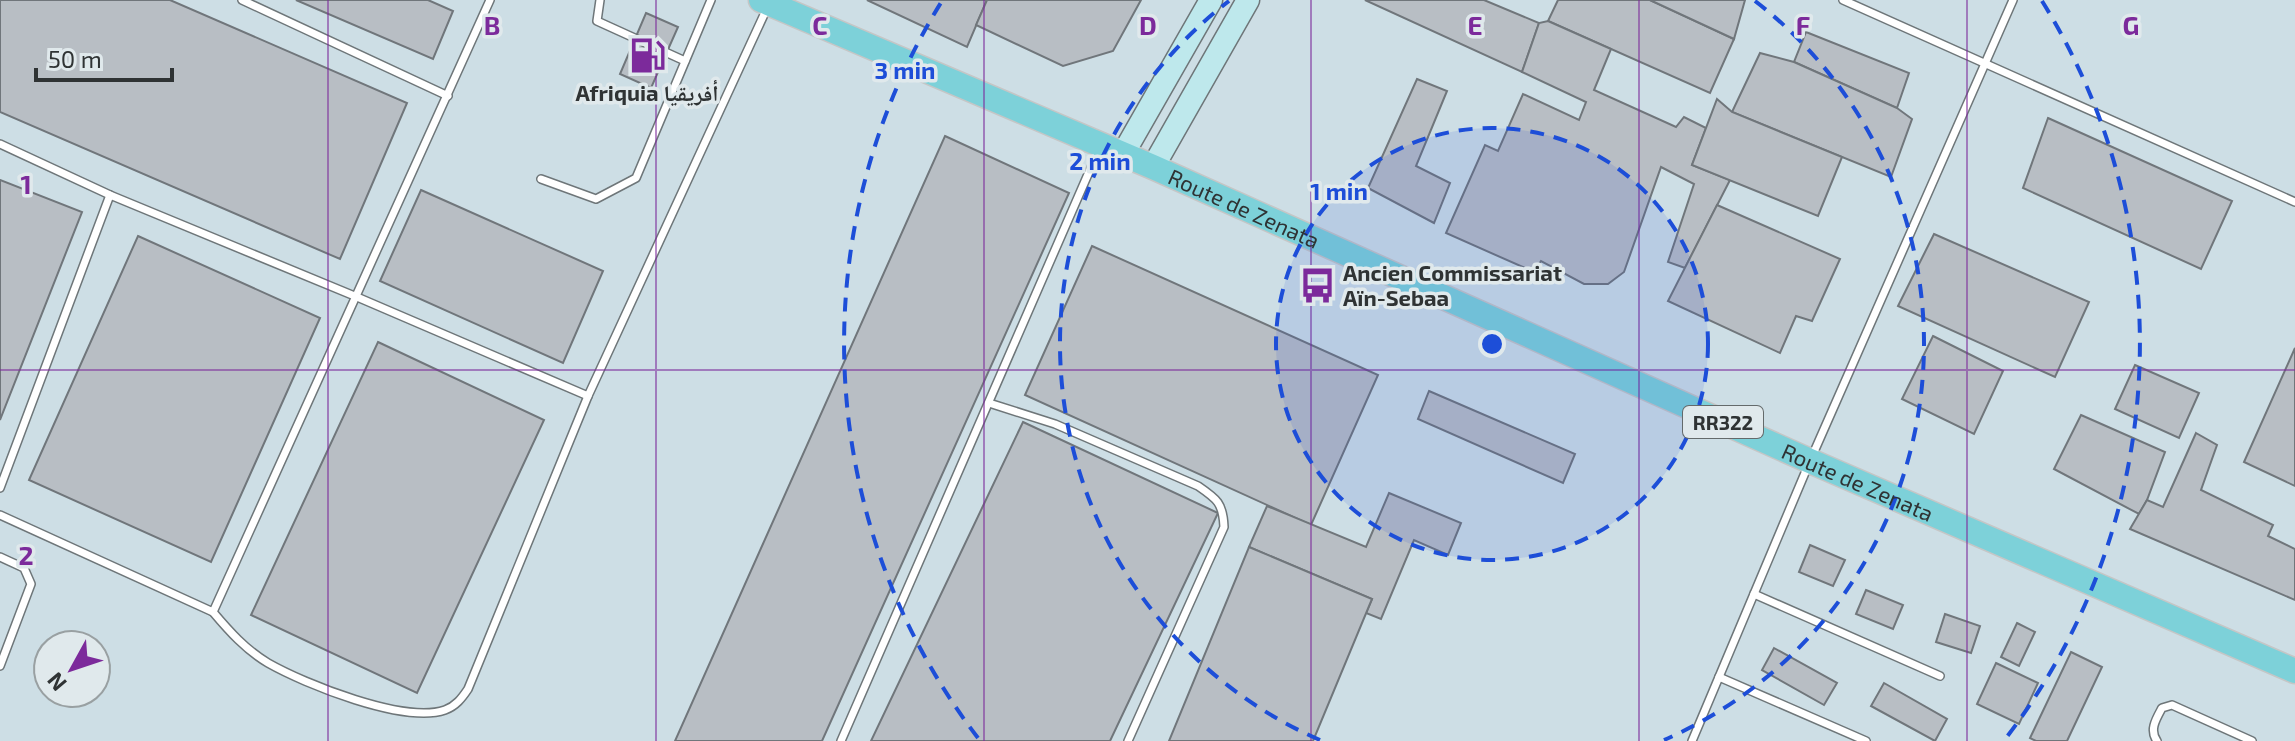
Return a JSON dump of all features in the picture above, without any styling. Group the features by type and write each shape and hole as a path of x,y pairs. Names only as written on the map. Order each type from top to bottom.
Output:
{"main road":[{"name":"Route de Zenata","path":"767,1 1112,149 1810,461 2295,671"}],"street":[{"path":"1112,149 1211,0"},
{"path":"1153,167 1248,0"}],"lane":[{"path":"242,0 448,96"},
{"path":"213,612 490,0"},
{"path":"600,0 597,21 685,61"},
{"path":"541,179 596,199 636,178 711,0"},
{"path":"1843,0 2295,202"},
{"path":"1692,741 1810,461 2013,0"},
{"path":"0,515 213,612 248,649 307,682 365,703 402,710 431,712 450,708 462,699 468,689 588,396 767,1"},
{"path":"0,144 110,195 588,396"},
{"path":"841,741 989,403 1112,149"},
{"path":"0,488 110,195"},
{"path":"989,403 1055,424 1198,486 1224,509 1224,527 1128,741"},
{"path":"0,557 24,568 31,584 0,666"},
{"path":"1754,594 1940,676"},
{"path":"1719,677 1866,741"},
{"path":"2157,741 2154,725 2162,708 2172,705 2252,741"}],"shaded area":[{"path":"0,0 2295,0 2295,741 0,741"}],"building":[{"path":"0,0 170,0 407,103 340,259 0,112"},
{"path":"296,0 428,0 453,11 433,59"},
{"path":"867,0 987,0 967,47"},
{"path":"987,0 1141,0 1113,51 1063,66 976,25"},
{"path":"1365,0 1484,0 1539,23 1522,72"},
{"path":"1558,0 1650,0 1734,39 1710,93 1548,21"},
{"path":"1650,0 1745,0 1734,39"},
{"path":"646,13 678,27 651,88 620,74"},
{"path":"1548,21 1611,49 1594,90 1676,127 1684,117 1706,128 1692,165 1730,180 1685,268 1668,262 1694,184 1661,167 1624,272 1608,284 1584,284 1541,261 1534,272 1446,233 1485,145 1498,151 1523,94 1579,120 1586,102 1522,72 1539,23"},
{"path":"1806,32 1909,73 1897,108 1794,62"},
{"path":"1760,53 1794,62 1897,108 1912,119 1891,177 1732,112"},
{"path":"1417,79 1447,91 1416,166 1450,183 1434,223 1368,188"},
{"path":"1717,99 1732,112 1842,157 1818,216 1692,165"},
{"path":"2048,118 2232,201 2201,269 2023,188"},
{"path":"945,136 1069,193 822,741 675,741"},
{"path":"0,180 82,212 0,420"},
{"path":"421,190 603,271 563,363 380,281"},
{"path":"1717,205 1840,259 1812,321 1796,316 1780,353 1668,301"},
{"path":"1934,234 2089,302 2055,377 1898,306"},
{"path":"138,236 320,318 211,562 29,480"},
{"path":"1092,246 1378,375 1311,525 1025,395"},
{"path":"1933,336 2003,371 1974,434 1902,399"},
{"path":"378,342 544,420 417,693 251,615"},
{"path":"2295,348 2295,486 2244,462"},
{"path":"2135,365 2199,393 2179,438 2115,409"},
{"path":"1429,391 1575,454 1563,483 1418,419"},
{"path":"2081,415 2165,452 2139,514 2054,469"},
{"path":"1023,422 1218,513 1110,741 871,741"},
{"path":"2196,433 2217,445 2201,490 2273,525 2268,536 2295,549 2295,600 2130,529 2147,500 2163,507"},
{"path":"1389,493 1461,523 1448,555 1414,540 1381,619 1366,613 1372,599 1249,547 1267,506 1366,547"},
{"path":"1810,545 1845,560 1833,586 1799,572"},
{"path":"1249,547 1372,599 1313,741 1169,741"},
{"path":"1866,590 1903,605 1893,629 1856,614"},
{"path":"1945,614 1980,626 1971,653 1936,642"},
{"path":"2017,623 2035,632 2019,666 2001,657"},
{"path":"1774,648 1837,683 1824,705 1762,670"},
{"path":"2071,652 2102,667 2067,741 2036,741 2030,738"},
{"path":"1996,663 2038,683 2019,724 1977,704"},
{"path":"1884,683 1947,719 1935,741 1871,706"}],"place":[{"name":"Afriquia أفريقيا","path":"647,56"},
{"name":"Ancien Commissariat Aïn-Sebaa","path":"1317,285"}]}
